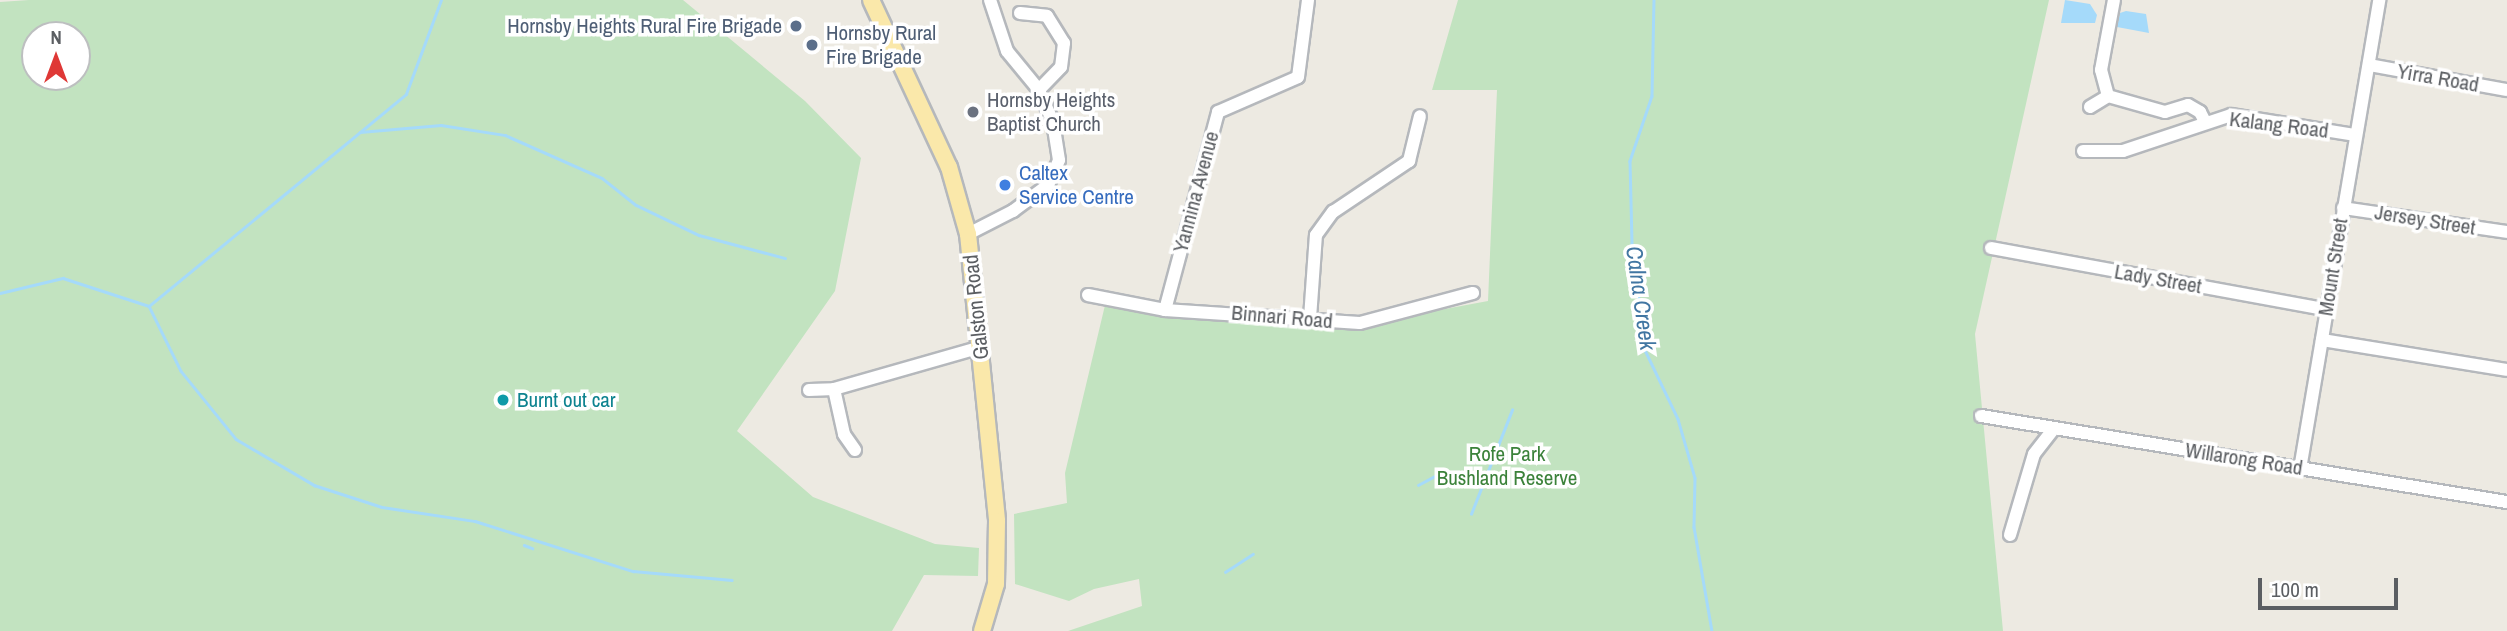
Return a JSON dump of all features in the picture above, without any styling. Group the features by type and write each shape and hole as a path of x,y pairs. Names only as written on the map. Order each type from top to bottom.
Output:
{"main road":[{"name":"Galston Road","path":"872,0 949,167 968,234 998,545 996,584 982,631"}],"street":[{"path":"968,234 1013,211 1048,185 1057,172 1053,122 1039,90 1007,51 990,0"},
{"name":"Yannina Avenue","path":"1165,310 1219,112 1298,77 1308,0"},
{"path":"2090,107 2108,96 2101,70 2114,0"},
{"name":"Mount Street","path":"2300,468 2354,135 2379,0"},
{"path":"1020,13 1047,16 1064,43 1061,67 1039,90"},
{"name":"Yirra Road","path":"2369,65 2507,90"},
{"name":"Kalang Road","path":"2108,96 2165,112 2188,105 2200,112 2205,122"},
{"name":"Kalang Road","path":"2084,151 2123,151 2231,115 2354,135"},
{"path":"1310,318 1316,235 1333,212 1409,161 1420,116"},
{"name":"Jersey Street","path":"2343,208 2507,232"},
{"name":"Lady Street","path":"1991,248 2325,309"},
{"name":"Binnari Road","path":"1088,295 1165,310 1360,323 1473,293"},
{"path":"2322,340 2507,370"},
{"path":"809,390 834,389 981,347"},
{"path":"834,389 844,434 855,450"},
{"name":"Willarong Road","path":"1980,416 2507,502"},
{"path":"2010,535 2034,454 2054,428"}],"green space":[{"path":"683,0 805,101 861,158 835,291 737,431 813,497 935,544 979,548 978,576 924,575 892,631 0,631 0,2"},
{"name":"Rofe Park Bushland Reserve","path":"1458,0 2049,0 1975,334 2003,631 1068,631 1142,606 1139,579 1094,589 1069,601 1015,584 1014,514 1067,503 1065,473 1106,301 1359,325 1488,301 1497,90 1432,90"}],"water":[{"path":"2065,0 2090,4 2097,15 2095,23 2061,23"},
{"path":"2126,11 2146,14 2149,33 2117,27 2120,13"}],"waterway":[{"path":"0,293 63,278 149,306 406,94 441,0"},
{"name":"Calna Creek","path":"1654,0 1652,96 1630,161 1632,245 1645,350 1678,419 1695,478 1694,527 1712,631"},
{"path":"360,132 441,125 505,135 602,178 636,205 699,235 785,258"},
{"path":"149,306 181,371 236,439 314,485 382,507 475,521 633,571 732,580"},
{"path":"1471,514 1512,410"},
{"path":"1418,485 1444,471"},
{"path":"524,545 532,548"},
{"path":"1225,572 1253,554"}],"place":[{"name":"Hornsby Heights Rural Fire Brigade","path":"796,26"},
{"name":"Hornsby Rural Fire Brigade","path":"812,45"},
{"name":"Hornsby Heights Baptist Church","path":"973,112"},
{"name":"Caltex Service Centre","path":"1005,185"},
{"name":"Burnt out car","path":"503,400"}]}
